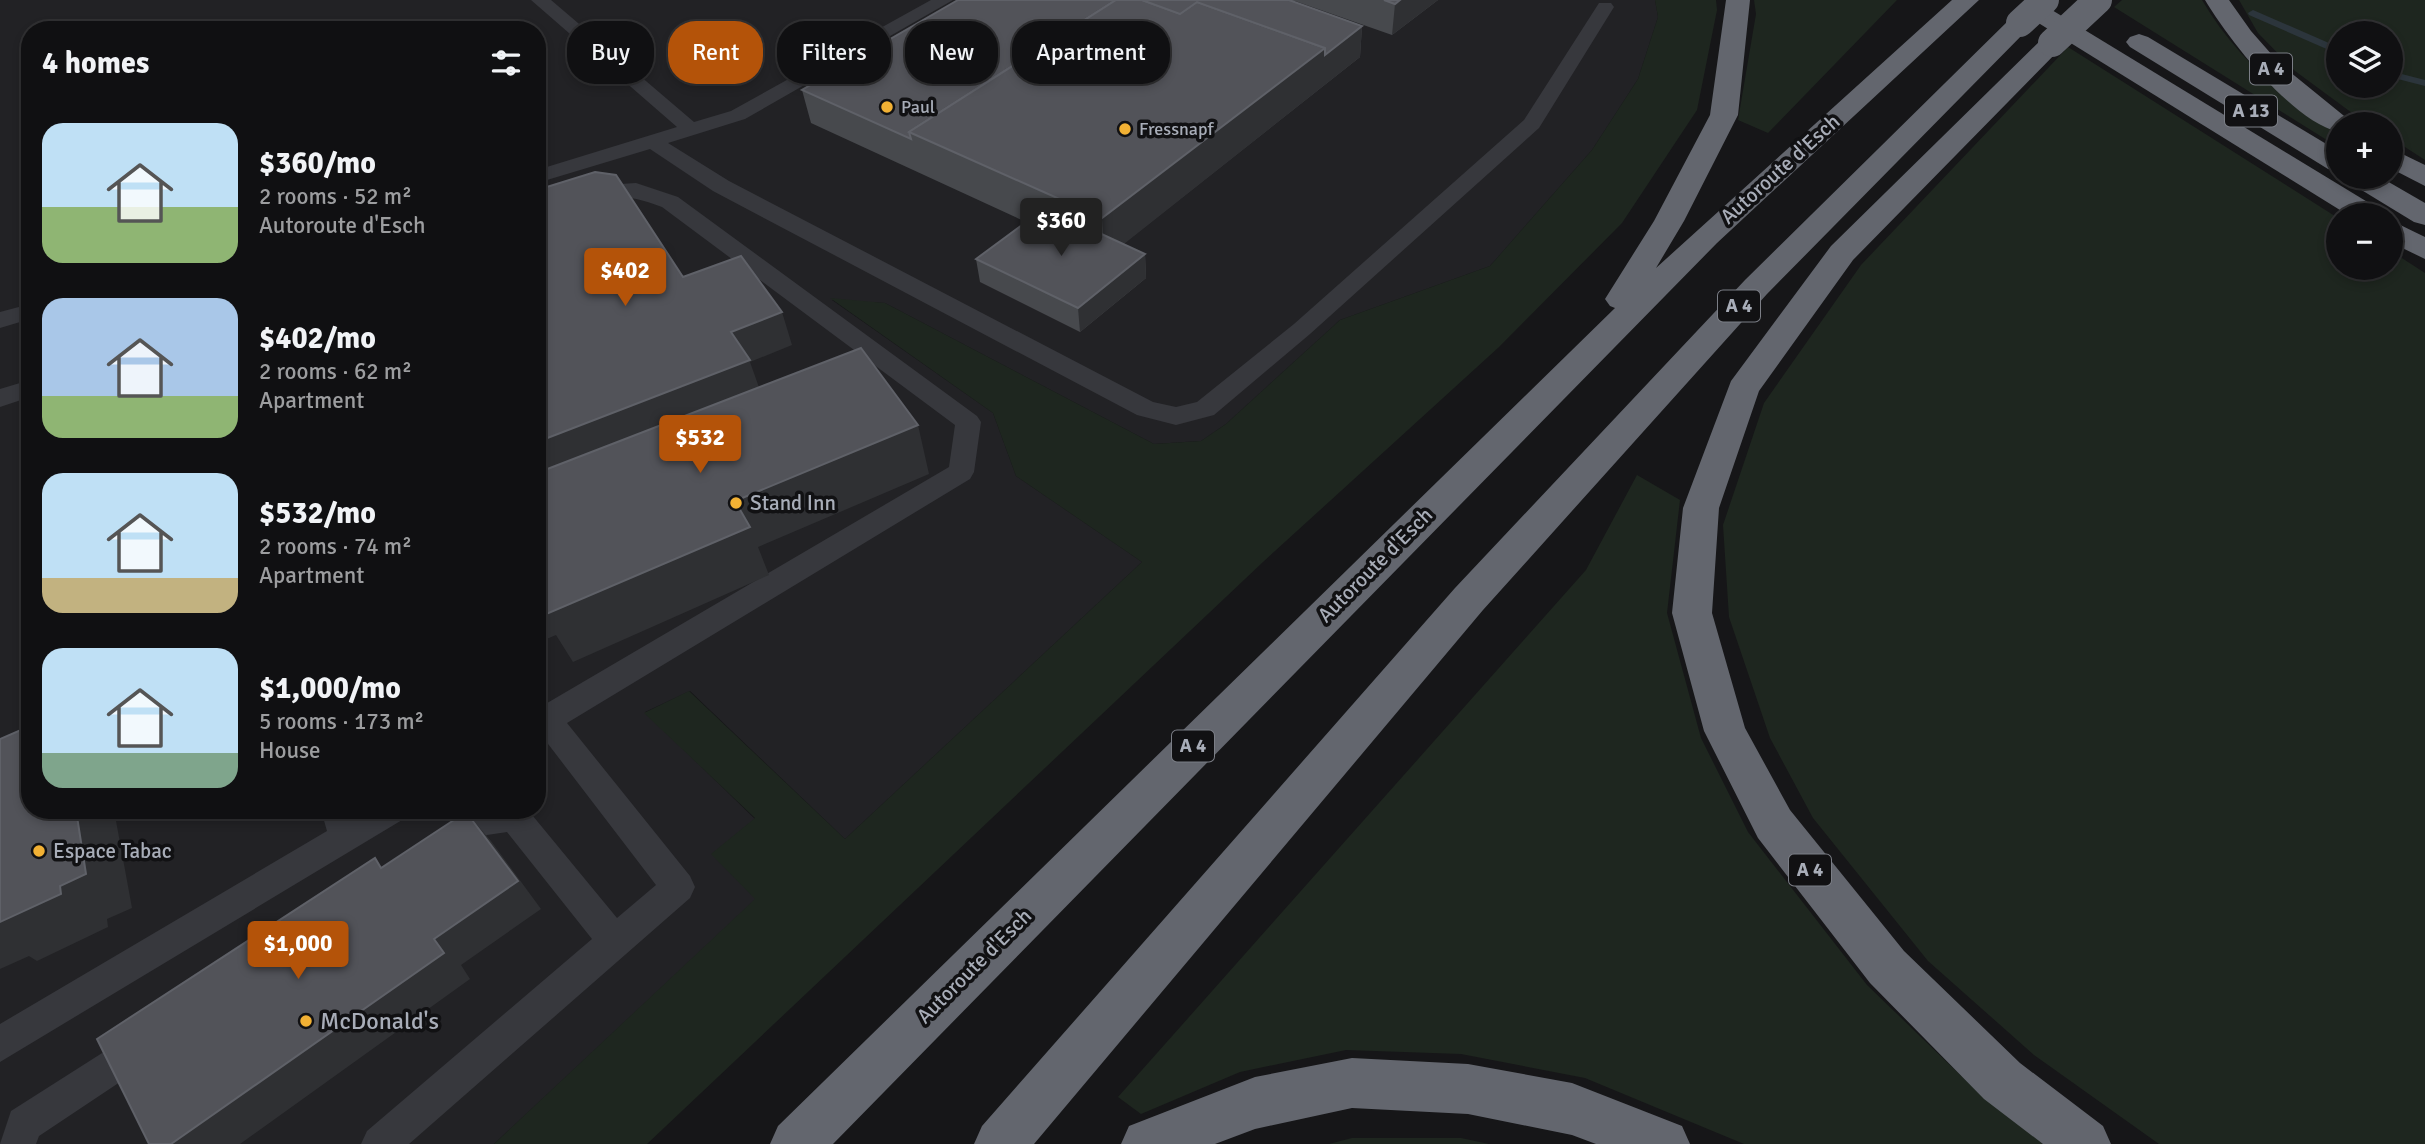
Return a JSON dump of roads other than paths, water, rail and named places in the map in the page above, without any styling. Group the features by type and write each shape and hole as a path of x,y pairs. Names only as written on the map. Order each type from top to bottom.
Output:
{"highway":[{"name":"A 4","path":"1591,349 1668,220 1724,115 1739,11 1738,0"},
{"name":"Autoroute d'Esch","path":"796,1144 1706,236 1967,0"},
{"name":"A 4","path":"1000,1144 1469,599 1756,287 2019,11 2045,0"},
{"name":"A 13","path":"2068,0 2326,156"},
{"name":"A 4","path":"2085,1144 2002,1081 1887,967 1774,824 1725,730 1692,613 1701,508 1743,389 1842,253 2098,0"},
{"name":"A 4","path":"2217,0 2235,32 2272,71 2326,113"},
{"path":"2019,11 2347,203"},
{"path":"2403,164 2425,177"},
{"path":"2380,189 2425,216"},
{"path":"2403,237 2425,250"},
{"path":"1147,1144 1255,1103 1352,1083 1468,1089 1546,1104 1572,1110 1664,1144"}],"lane":[{"path":"540,0 691,129"},
{"path":"546,174 738,115 944,0"},
{"path":"652,141 721,186 1134,403 1176,416 1205,409 1302,329 1532,124 1605,7"},
{"path":"546,207 590,192 636,189 670,202 968,422 961,472 546,720"},
{"path":"0,320 21,314"},
{"path":"0,398 21,391"},
{"path":"380,1144 678,887 546,727"},
{"path":"0,1044 341,824 359,819"},
{"path":"424,859 481,821 498,819"},
{"path":"516,819 614,941"},
{"path":"17,1144 24,1124 173,1026"}],"waterway":[{"path":"2253,13 2326,46"},
{"path":"2403,77 2425,83"}],"place":[{"name":"Paul","path":"887,107"},
{"name":"Fressnapf","path":"1125,129"},
{"name":"Stand Inn","path":"736,503"},
{"name":"Espace Tabac","path":"39,851"},
{"name":"McDonald's","path":"306,1021"}]}
